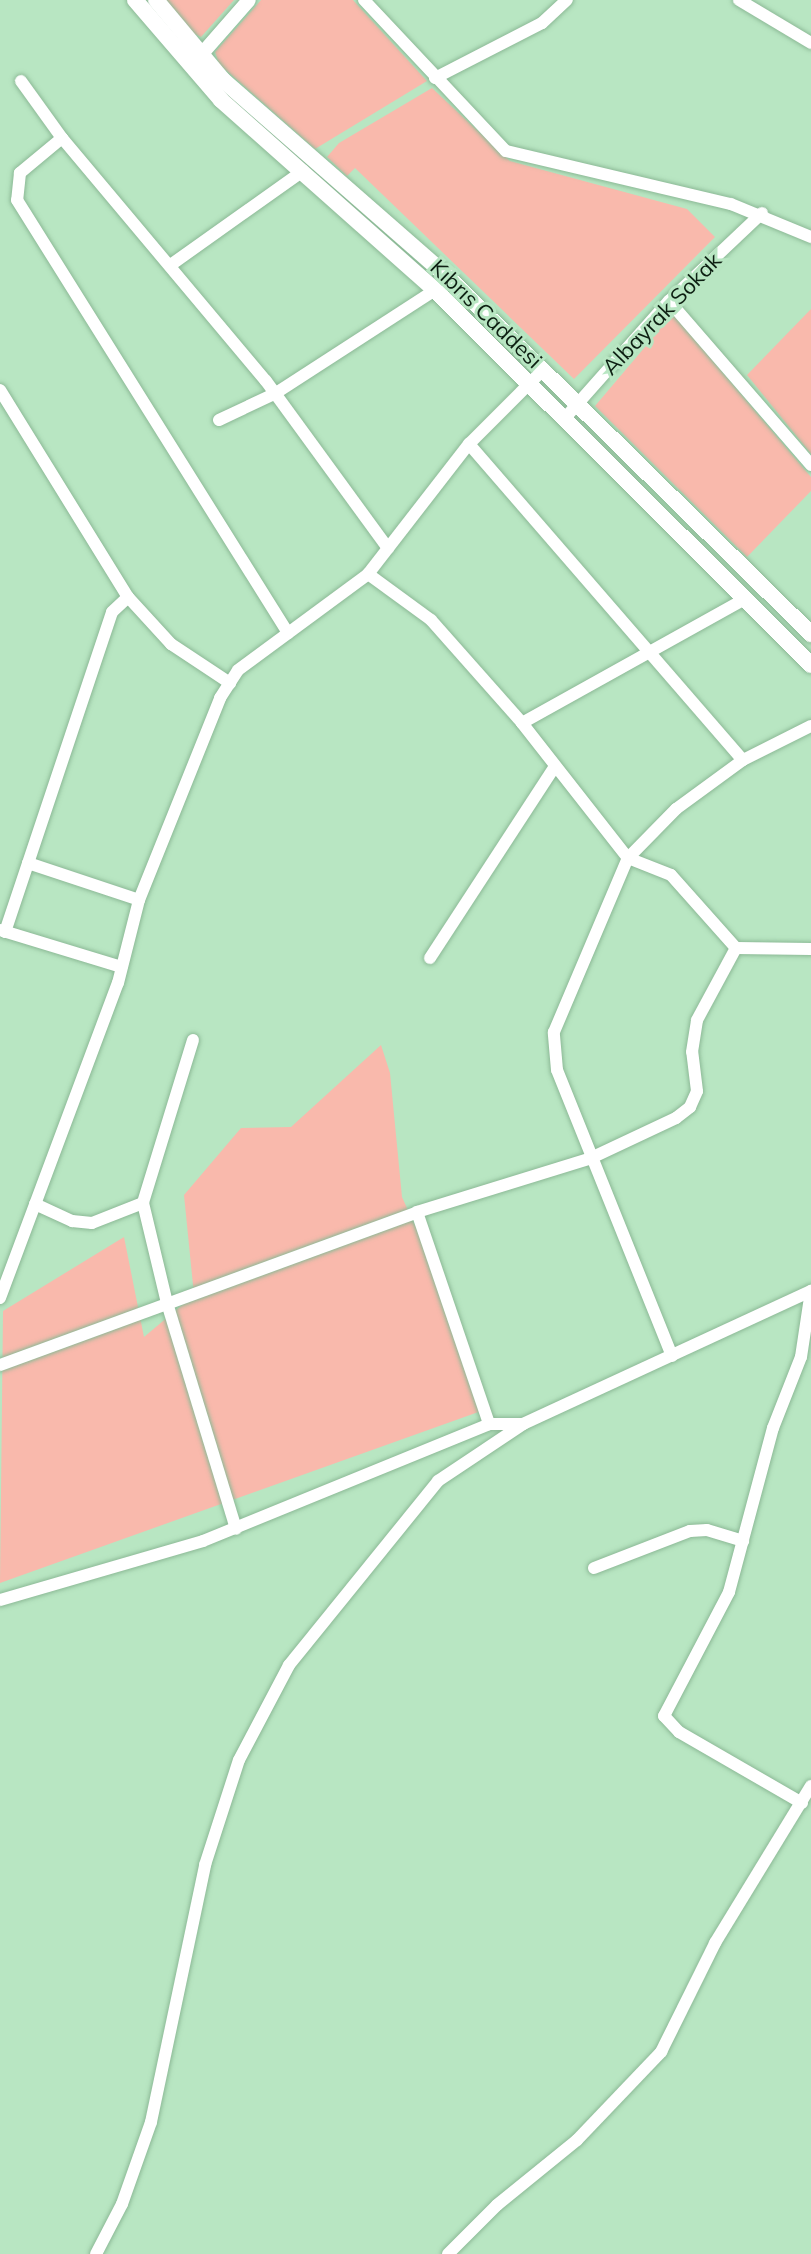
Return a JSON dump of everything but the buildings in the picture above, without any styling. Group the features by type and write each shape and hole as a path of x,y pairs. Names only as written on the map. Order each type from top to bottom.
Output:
{"main road":[{"path":"135,0 188,68 435,290 811,665"},
{"name":"Kıbrıs Caddesi","path":"156,0 200,56 544,369 810,630"}],"street":[{"path":"200,56 249,0"},
{"path":"364,0 487,135 515,155 762,213 811,237"},
{"path":"435,78 542,23 567,0"},
{"path":"739,0 811,43"},
{"path":"21,81 62,138 172,264 276,393 388,548"},
{"path":"62,138 20,173 17,200 288,633"},
{"path":"172,264 303,171"},
{"name":"Albayrak Sokak","path":"565,418 669,301 762,213"},
{"path":"219,420 276,393 435,290"},
{"path":"669,301 811,465"},
{"path":"0,1298 122,967 139,900 230,683 238,670 368,574 469,444 544,369"},
{"path":"0,390 128,597 171,644 230,683"},
{"path":"469,444 743,760"},
{"path":"368,574 431,620 522,723 554,768 628,858 671,875 736,948 811,949"},
{"path":"122,967 2,931 28,863 112,612 128,597"},
{"path":"522,723 652,654 747,598"},
{"path":"672,1356 554,1063 553,1040 628,858 676,809 743,760 811,726"},
{"path":"430,958 554,768"},
{"path":"28,863 139,900"},
{"path":"0,1365 417,1212 591,1158 690,1107 697,1091 692,1052 697,1020 736,948"},
{"path":"193,1040 143,1203 167,1303 236,1529"},
{"path":"35,1204 72,1221 92,1223 143,1203"},
{"path":"417,1212 489,1424"},
{"path":"96,2254 122,2204 151,2122 205,1865 239,1760 289,1665 344,1592 438,1481 523,1424 811,1291"},
{"path":"802,1803 679,1732 664,1716 729,1592 773,1428 801,1357 811,1291"},
{"path":"0,1600 236,1529 489,1424 523,1424"},
{"path":"594,1568 690,1531 707,1530 743,1541"},
{"path":"448,2254 497,2205 577,2140 661,2052 715,1943 811,1786"}],"shaded area":[{"path":"166,0 234,0 201,37 191,32"},
{"path":"261,0 353,0 427,81 315,149 219,64 215,52"},
{"path":"432,88 510,161 687,209 715,237 574,379 355,168 347,176 327,157 339,143"},
{"path":"811,309 811,454 747,375"},
{"path":"673,314 811,477 811,491 747,557 595,406"},
{"path":"381,1045 390,1073 402,1197 445,1292 484,1410 0,1583 3,1311 124,1237 144,1337 194,1295 184,1195 241,1128 291,1127"}]}
